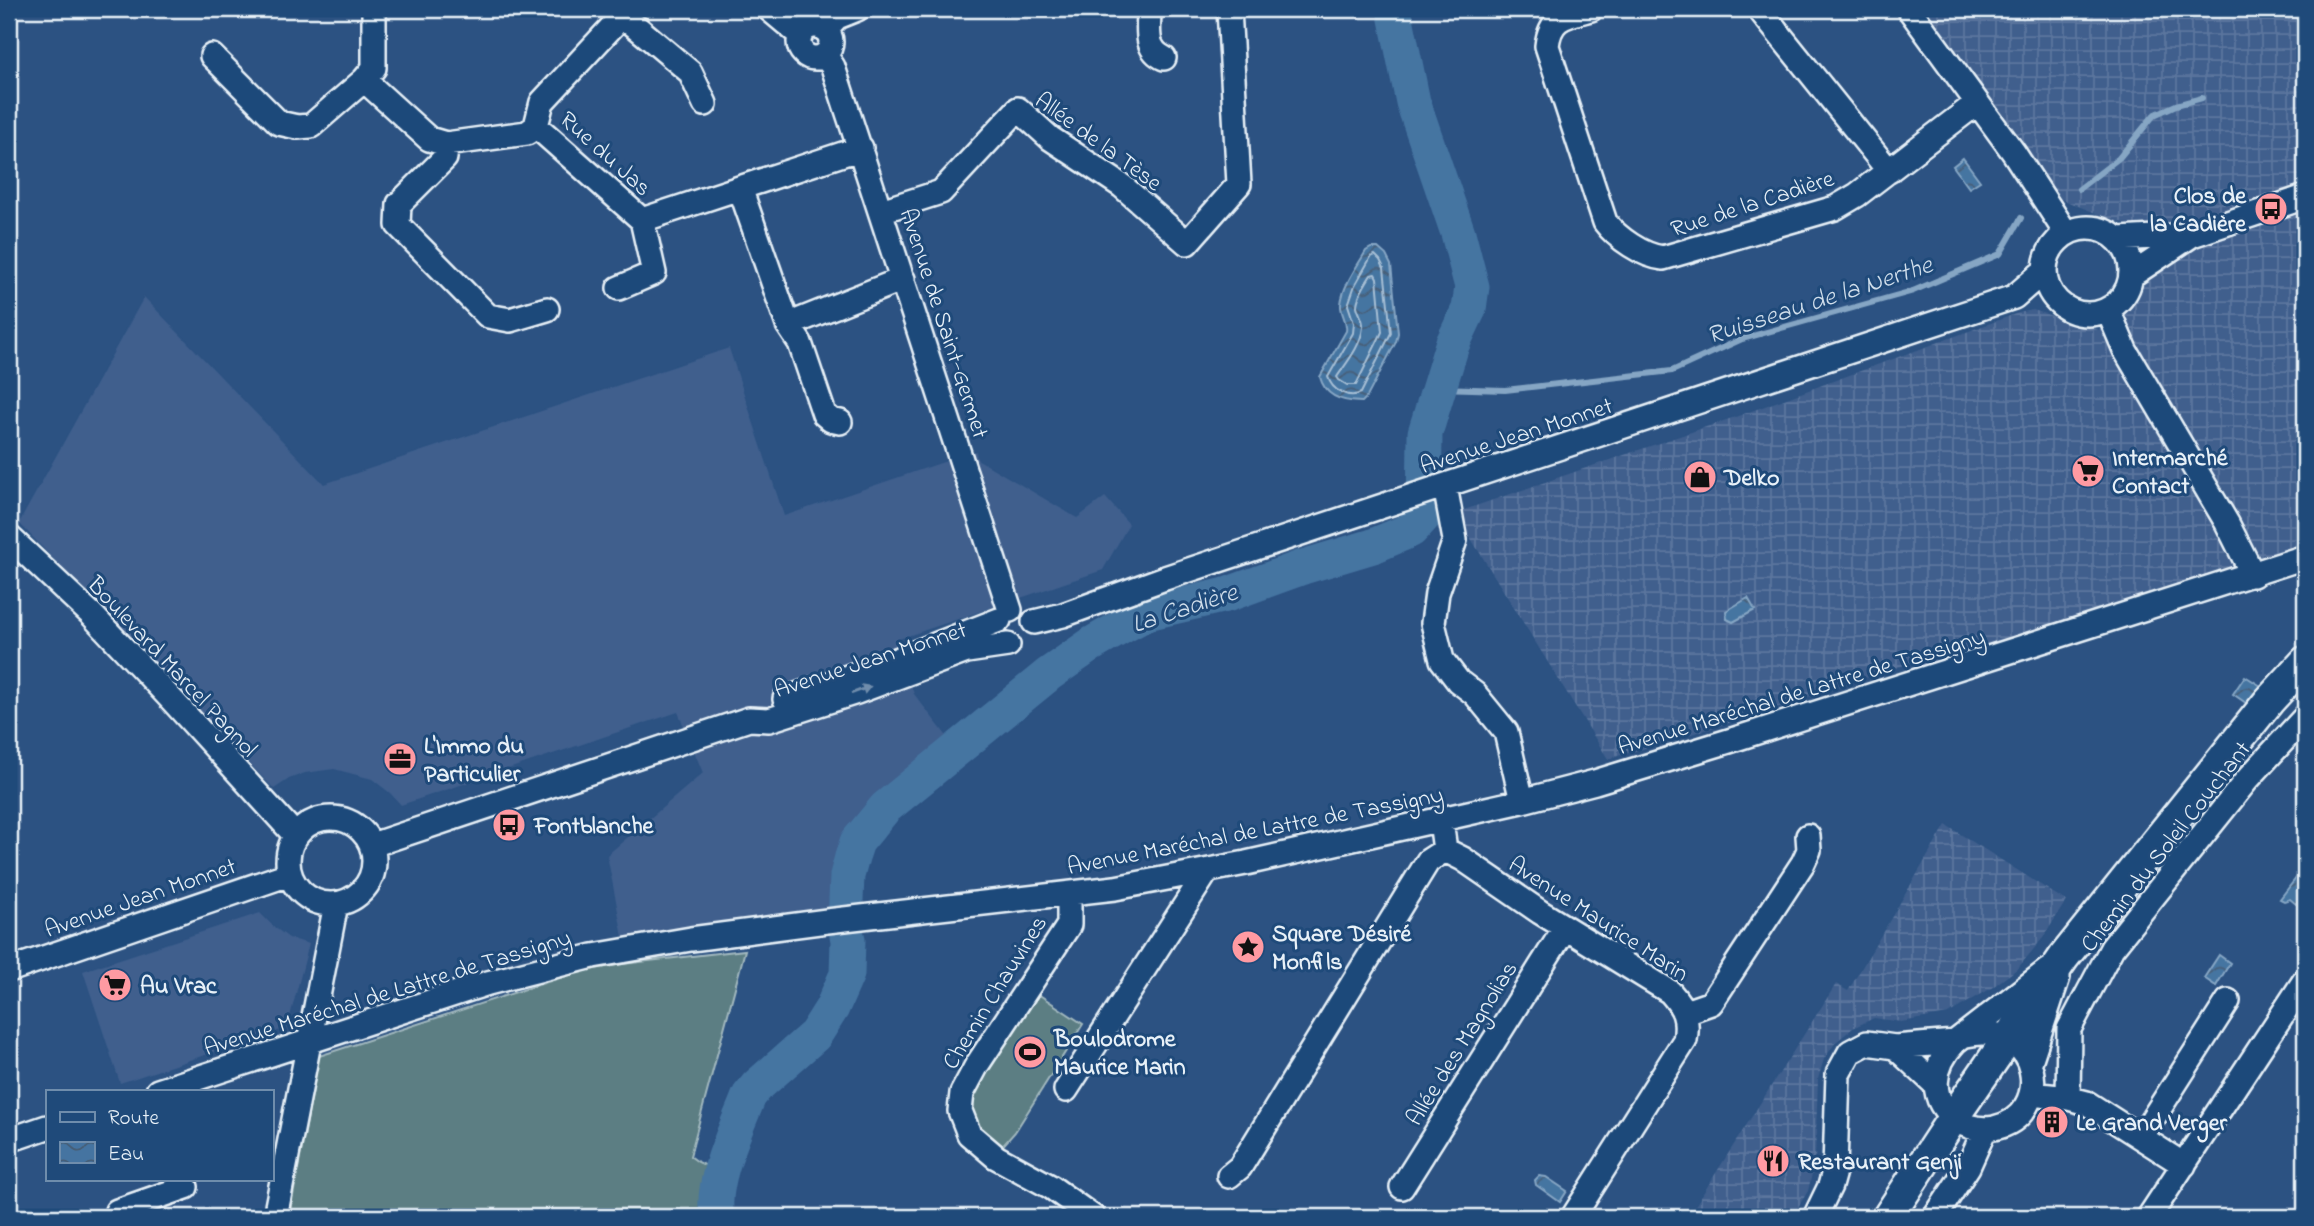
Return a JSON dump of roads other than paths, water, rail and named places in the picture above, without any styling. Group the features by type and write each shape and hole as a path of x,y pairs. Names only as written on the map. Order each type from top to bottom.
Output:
{"main road":[{"path":"1888,1217 2064,957 2269,701 2305,662"}],"street":[{"path":"212,56 279,123 297,127 311,126 364,80 373,68 374,9"},
{"path":"769,9 800,35"},
{"path":"825,55 815,59 805,55 799,46 800,35 811,26 825,30 837,17 857,9"},
{"path":"1149,9 1150,48 1164,58"},
{"name":"Allée de la Tèse","path":"881,211 941,192 1018,109 1050,138 1122,186 1187,243 1240,184 1229,9"},
{"name":"Rue de la Cadière","path":"1591,9 1561,17 1552,16 1547,47 1602,214 1612,231 1653,257 1663,258 1835,208 1857,195 1977,103"},
{"path":"1759,9 1889,171"},
{"path":"1909,9 2014,153 2067,233"},
{"path":"536,126 542,102 618,13 690,72 705,104"},
{"name":"Avenue de Saint-Germet","path":"825,30 832,43 825,55 833,66 861,148 1005,615"},
{"path":"364,80 429,139 446,144 445,158 398,204 398,225 488,316 510,320 547,309"},
{"name":"Rue du Jas","path":"446,144 527,133 536,126 642,220 861,148"},
{"path":"740,188 788,325 800,343 824,414 831,420 840,422"},
{"path":"2132,275 2192,235 2305,197"},
{"path":"620,288 654,273 642,220"},
{"path":"2093,227 2107,231 2118,239 2127,249 2132,275 2128,289 2120,301 2108,310 2086,314 2063,307 2053,297 2045,270 2048,255 2055,242 2067,233 2093,227"},
{"path":"2118,239 2192,235"},
{"name":"Avenue Jean Monnet","path":"1034,622 1063,615 1165,578 2014,297 2045,270"},
{"path":"788,325 903,279"},
{"name":"Avenue Jean Monnet","path":"2014,297 2063,307"},
{"path":"2108,310 2124,350 2186,451 2253,575"},
{"path":"1430,491 1455,540 1437,593 1433,624 1442,660 1506,732 1522,801"},
{"name":"Boulevard Marcel Pagnol","path":"9,537 91,614 295,835"},
{"name":"Avenue Maréchal de Lattre de Tassigny","path":"161,1090 488,983 593,956 691,939 827,921 1115,888 1441,821 1522,801 1729,741 2253,575 2305,556"},
{"path":"1018,609 1025,611 1034,622 1033,637 1029,642 1014,647 1008,645 998,634 1005,615 1018,609"},
{"name":"Avenue Jean Monnet","path":"749,719 761,708 899,659 1005,615"},
{"name":"Avenue Jean Monnet","path":"372,845 749,719 769,720 858,692 967,652 1008,645"},
{"name":"Chemin du Soleil Couchant","path":"2068,1098 2069,1029 2112,948 2246,781 2305,717"},
{"path":"320,818 342,818 360,828 372,845 372,876 363,891 351,900 336,904 321,903 306,897 289,874 287,854 295,835 320,818"},
{"path":"1229,1176 1240,1167 1428,861 1445,850 1441,821"},
{"path":"1685,1012 1711,1003 1803,863 1809,850 1808,836"},
{"name":"Avenue Maurice Marin","path":"1445,850 1463,859 1564,928 1670,992 1684,1008 1688,1025 1685,1040 1573,1217"},
{"path":"1066,1090 1207,871"},
{"name":"Avenue Jean Monnet","path":"9,970 289,874"},
{"name":"Chemin Chauvines","path":"1069,894 1069,925 977,1065 962,1093 960,1111 970,1134 996,1157 1051,1187 1093,1217"},
{"path":"275,1217 336,904"},
{"name":"Allée des Magnolias","path":"1402,1187 1564,928"},
{"path":"1815,1217 1830,1186 1835,1168 1838,1074 1850,1052 1867,1043 1895,1048 1960,1038 1988,1032 2009,1038 2021,1048 2030,1062 2033,1078 2031,1094 2025,1108 2014,1119 2000,1126 1985,1129 1963,1124 1953,1118 1945,1108 1936,1085 1937,1069 1943,1054 1960,1038 2064,957"},
{"path":"2030,1062 2064,957"},
{"path":"2149,1217 2305,980"},
{"path":"2141,1137 2228,1001"},
{"path":"1895,1048 1936,1085"},
{"path":"2031,1094 2087,1103 2184,1165"},
{"path":"9,1140 46,1127"},
{"path":"1935,1217 1968,1167 1985,1129"},
{"path":"119,1217 117,1212 186,1187 183,1180"}],"water":[{"path":"1963,158 1980,181 1969,188 1953,166"},
{"path":"1378,248 1386,255 1391,265 1398,333 1396,342 1367,397 1362,402 1348,401 1330,394 1320,377 1346,331 1341,308 1344,290 1366,251"},
{"path":"1748,598 1755,610 1733,622 1727,619 1726,611"},
{"path":"2245,676 2261,686 2249,705 2233,694"},
{"path":"2300,873 2305,876 2305,889 2296,904 2290,899 2280,899"},
{"path":"2219,955 2230,963 2216,986 2204,978"},
{"path":"1539,1176 1546,1177 1567,1191 1560,1202 1536,1185 1535,1180"}],"waterway":[{"name":"La Cadière","path":"717,1217 717,1188 721,1172 749,1096 815,1035 832,1008 847,974 847,876 857,842 885,808 1049,674 1123,626 1147,613 1226,595 1303,567 1373,546 1411,530 1424,516 1425,433 1452,345 1469,309 1472,287 1458,233 1413,102 1394,9"},
{"name":"Ruisseau de la Nerthe","path":"2079,189 2119,158 2154,115 2202,98"},
{"name":"Ruisseau de la Nerthe","path":"1439,388 1505,390 1672,371 1742,339 1913,291 2000,254 2021,218"}],"place":[{"name":"Clos de la Cadière","path":"2271,209"},
{"name":"Intermarché Contact","path":"2088,471"},
{"name":"Delko","path":"1700,477"},
{"name":"L'Immo du Particulier","path":"400,759"},
{"name":"Fontblanche","path":"509,825"},
{"name":"Square Désiré Monfils","path":"1248,947"},
{"name":"Au Vrac","path":"115,985"},
{"name":"Boulodrome Maurice Marin","path":"1030,1052"},
{"name":"Le Grand Verger","path":"2052,1122"},
{"name":"Restaurant Genji","path":"1773,1161"}]}
